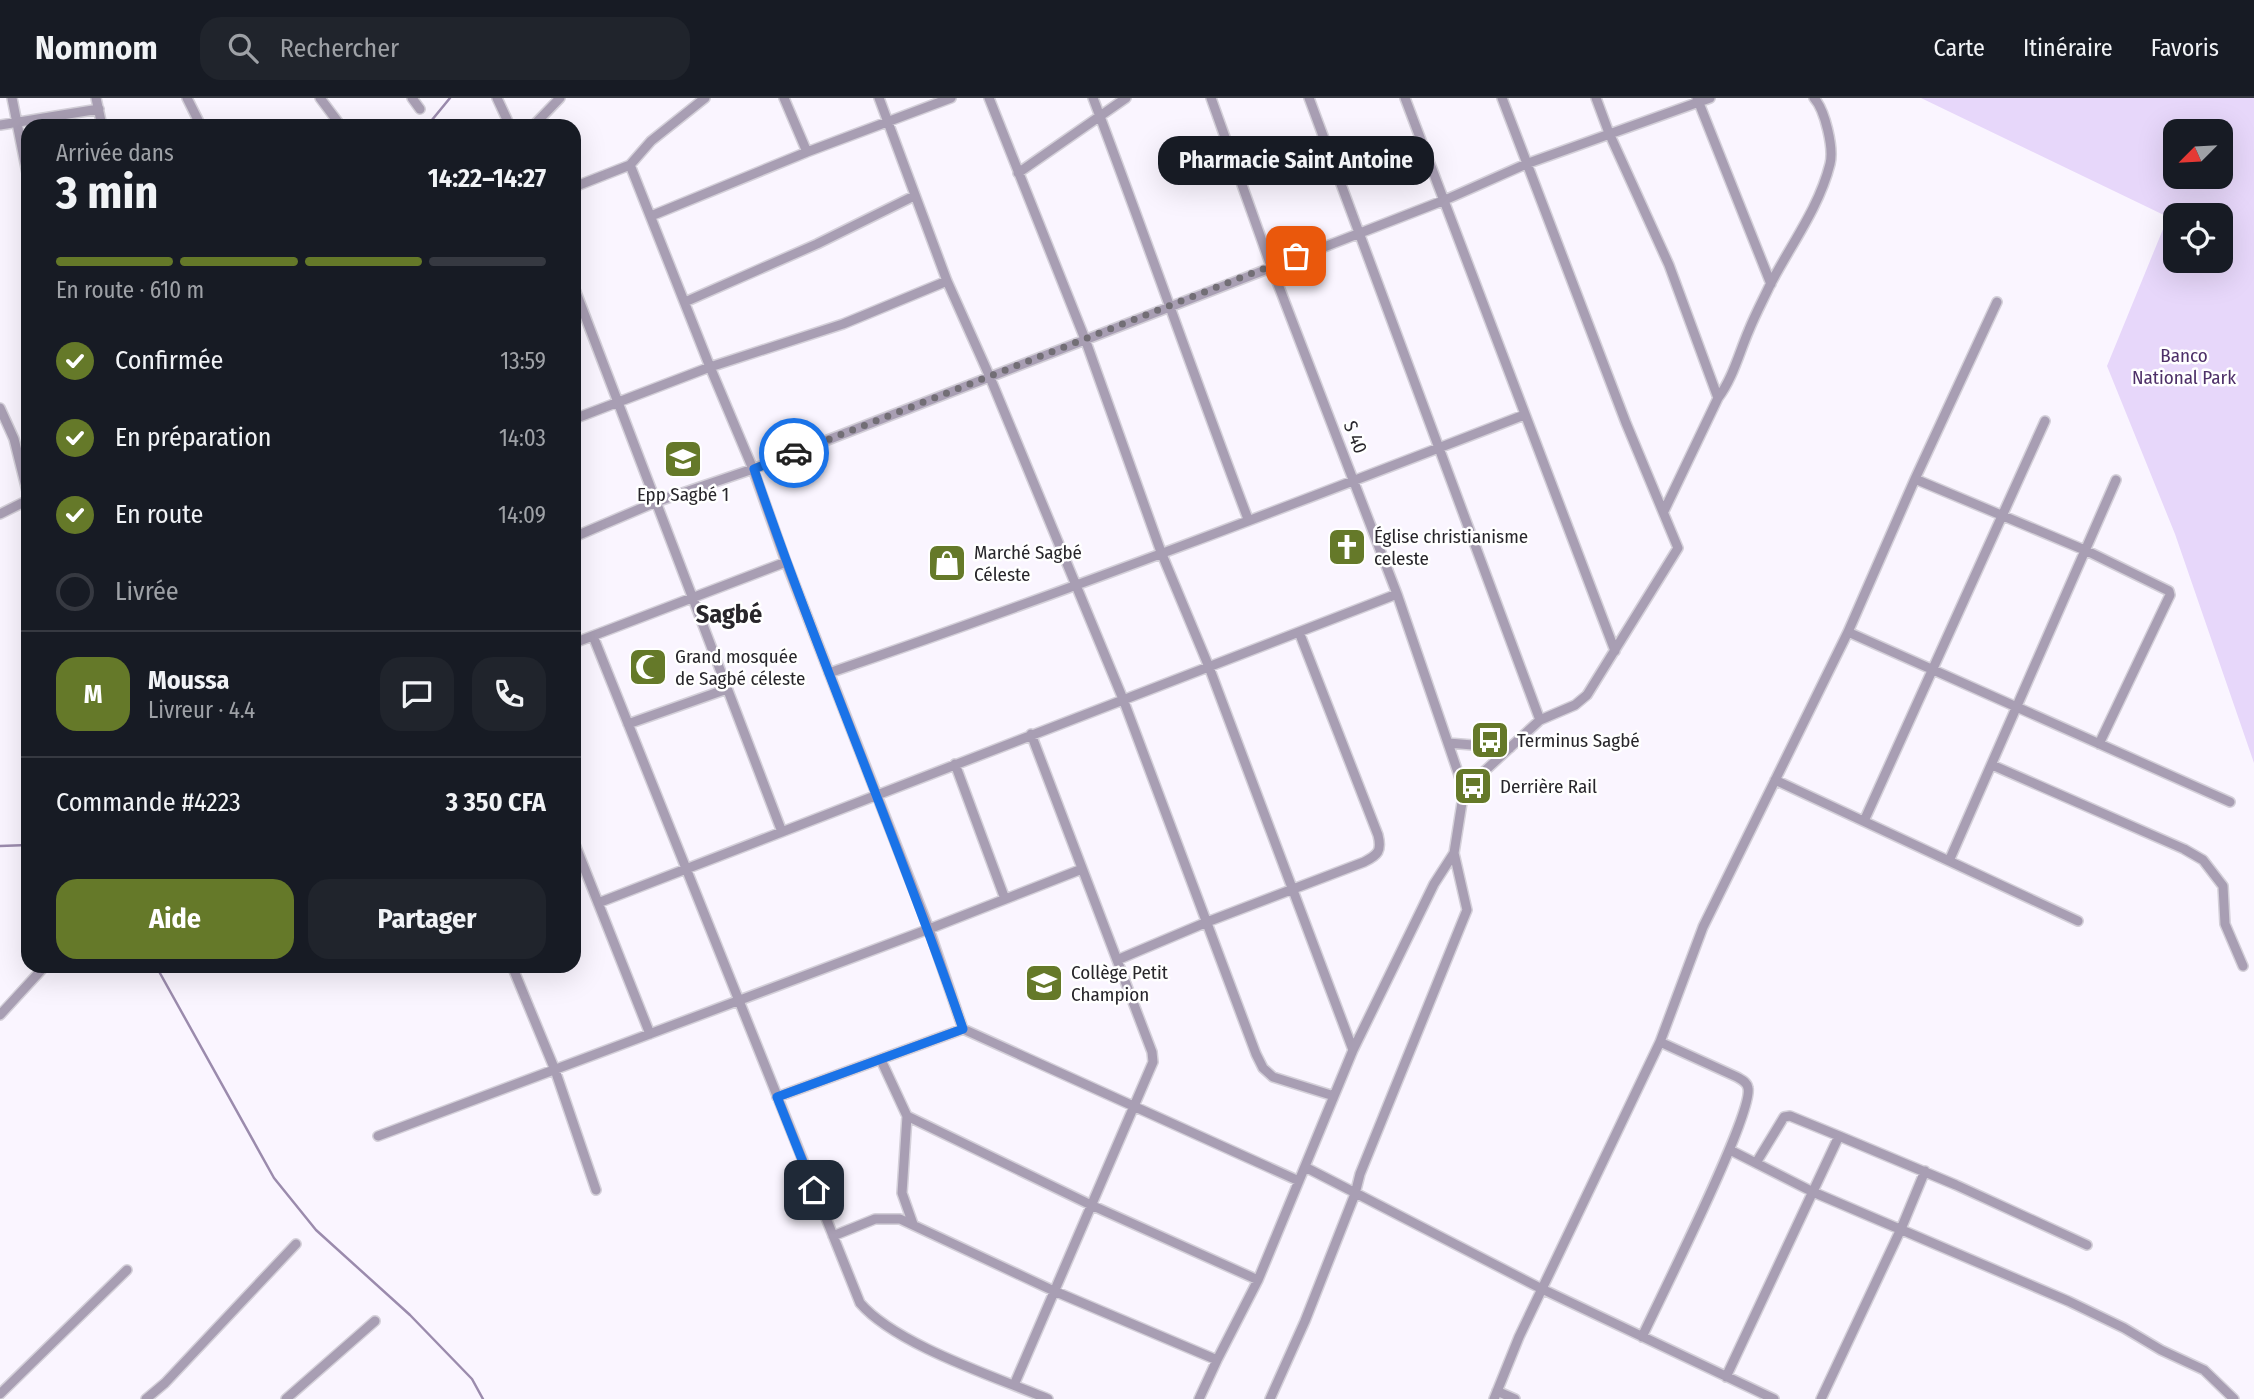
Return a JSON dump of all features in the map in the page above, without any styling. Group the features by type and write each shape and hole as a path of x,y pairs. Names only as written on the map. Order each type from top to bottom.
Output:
{"street":[{"path":"12,98 21,146"},
{"path":"96,98 101,119"},
{"path":"187,98 198,119"},
{"path":"320,98 336,119"},
{"path":"412,98 420,109"},
{"path":"497,98 507,119"},
{"path":"540,119 560,98"},
{"path":"581,184 630,165 651,141 705,98"},
{"path":"784,98 807,152"},
{"path":"879,98 947,281 989,375 1123,699 1263,1068 1273,1077 1334,1096"},
{"path":"651,216 807,152 951,98"},
{"path":"989,98 1085,339 1161,552 1209,667 1353,1050"},
{"path":"1093,98 1248,519"},
{"path":"1018,173 1126,98"},
{"name":"S 40","path":"1211,98 1271,266 1397,594 1464,790"},
{"path":"1309,98 1540,720"},
{"path":"1405,98 1615,651"},
{"path":"1270,1399 1306,1321 1355,1194 1360,1174 1467,911 1454,852 1464,790 1540,720 1575,705 1587,695 1678,548 1626,423 1502,98"},
{"path":"1596,98 1609,133 1669,265 1718,398"},
{"path":"581,534 656,502 754,469 989,375 1445,200 1526,164 1697,100 1710,98"},
{"path":"1664,511 1718,398 1729,381 1771,284 1802,229 1831,162 1830,138 1814,98"},
{"path":"1697,100 1771,284"},
{"path":"40,119 99,109"},
{"path":"0,125 21,122"},
{"path":"630,165 710,367 754,469 786,562 929,929 963,1029"},
{"path":"685,302 817,244 914,195"},
{"path":"581,416 710,367 843,324 947,281"},
{"path":"1515,1399 1496,1395 1542,1289 1660,1042 1703,927 1848,632 1997,302"},
{"path":"581,305 782,832"},
{"path":"0,408 14,439 21,467"},
{"path":"829,673 976,622 1524,415"},
{"path":"1864,821 2045,421"},
{"path":"1915,479 2087,551 2167,588 2170,595 2099,744"},
{"path":"1949,860 2116,480"},
{"path":"0,514 21,504"},
{"path":"581,640 786,562"},
{"path":"598,903 1397,594"},
{"path":"1116,960 1377,855 1381,847 1378,835 1299,632"},
{"path":"1848,632 2230,802"},
{"path":"593,636 860,1303 869,1314 908,1339 1048,1399"},
{"path":"628,724 727,689"},
{"path":"1014,1385 1153,1062 1152,1052 1031,734"},
{"path":"1448,743 1510,748"},
{"path":"955,764 1005,899"},
{"path":"1992,765 2184,849 2203,860 2222,886 2225,924 2243,967"},
{"path":"1775,780 2078,921"},
{"path":"1199,1399 1258,1280 1353,1050 1434,884 1454,852"},
{"path":"581,860 650,1034"},
{"path":"378,1136 1082,869"},
{"path":"0,1015 39,973"},
{"path":"515,973 555,1070 596,1190"},
{"path":"777,1097 963,1029 1299,1181"},
{"path":"1642,1337 1730,1150 1749,1090 1738,1077 1660,1042"},
{"path":"881,1060 907,1116 902,1193 913,1224"},
{"path":"907,1116 1091,1205 1258,1280"},
{"path":"1756,1163 1784,1117 1790,1116 1925,1171 2087,1245"},
{"path":"1726,1377 1839,1136"},
{"path":"1730,1150 1813,1192 2124,1328 2161,1350 2204,1370 2234,1399"},
{"path":"1305,1167 1542,1289 1774,1399"},
{"path":"1821,1399 1901,1229 1925,1171"},
{"path":"833,1236 875,1219 900,1219 1054,1291 1217,1360"},
{"path":"146,1399 296,1244"},
{"path":"0,1394 127,1269"},
{"path":"293,1397 374,1321"}],"green space":[{"name":"Banco National Park","path":"1921,98 2254,98 2254,763 2175,534 2107,366 2163,229 2163,273 2233,273 2233,203 2163,203 2163,215"}],"waterway":[{"path":"433,119 450,98"},
{"path":"0,846 21,845"},
{"path":"160,973 274,1178 316,1230 410,1315 472,1379 483,1399"}],"way so far":[{"path":"794,453 1296,256"}],"place":[{"name":"Pharmacie Saint Antoine","path":"1296,256"},
{"name":"Epp Sagbé 1","path":"683,459"},
{"name":"Église christianisme celeste","path":"1347,547"},
{"name":"Marché Sagbé Céleste","path":"947,563"},
{"name":"Grand mosquée de Sagbé céleste","path":"648,667"},
{"name":"Terminus Sagbé","path":"1490,740"},
{"name":"Derrière Rail","path":"1473,786"},
{"name":"Collège Petit Champion","path":"1044,983"}],"district":[{"name":"Sagbé","path":"729,614"}],"route":[{"path":"794,453 754,469 786,562 929,929 963,1029 777,1097 814,1190"}]}
